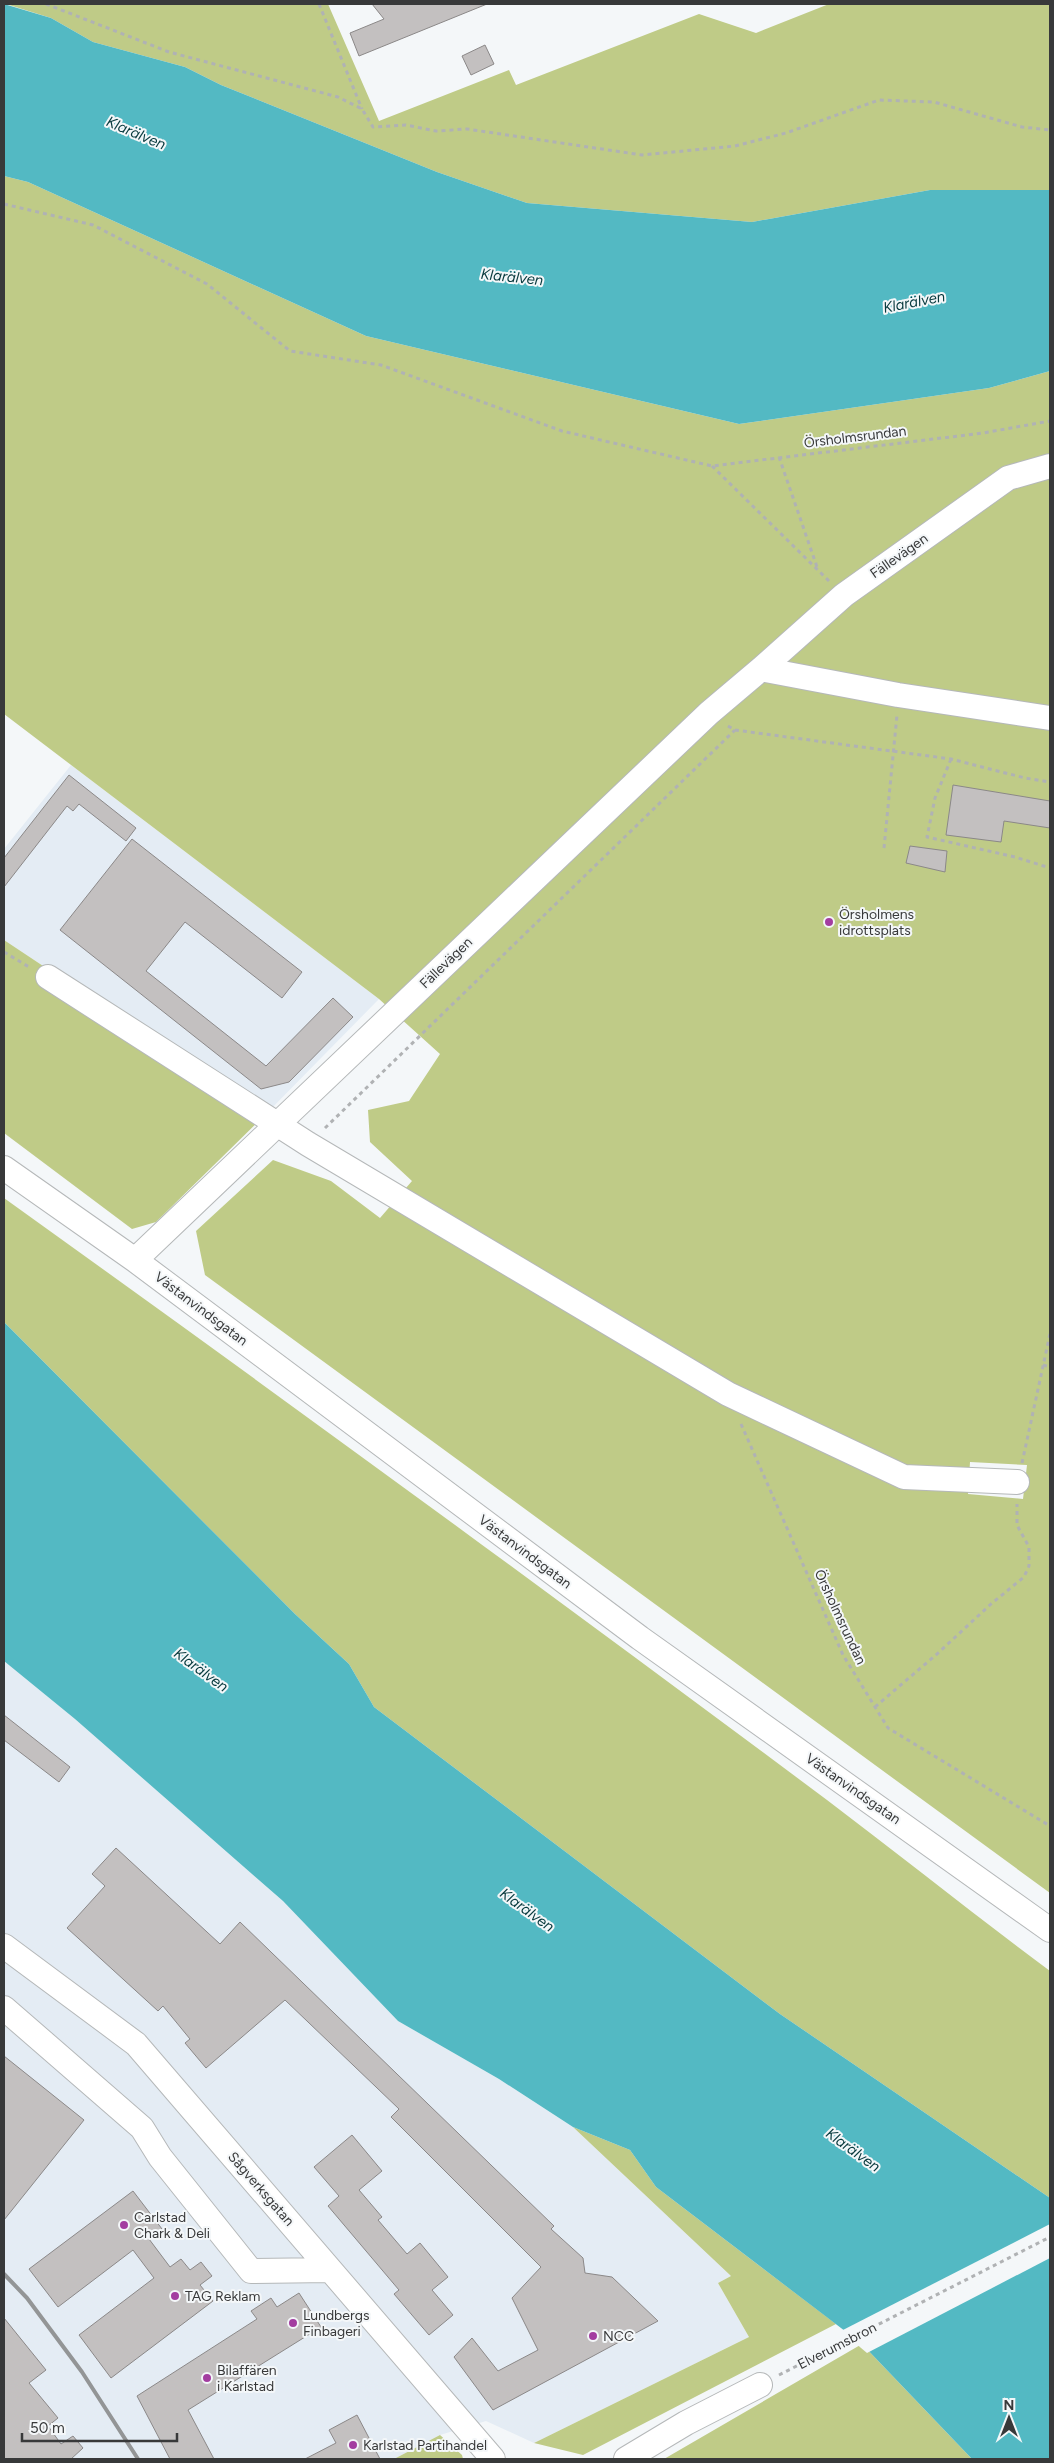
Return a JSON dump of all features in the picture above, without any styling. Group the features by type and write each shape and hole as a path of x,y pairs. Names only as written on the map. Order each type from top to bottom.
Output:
{"street":[{"name":"Fällevägen","path":"134,1260 709,713 761,670 844,595 1008,478 1050,466"},
{"path":"761,670 898,695 1050,718"},
{"path":"48,977 308,1144 728,1394 904,1477 1017,1482"},
{"name":"Västanvindsgatan","path":"4,1168 134,1260 640,1638 1050,1930"},
{"name":"Sågverksgatan","path":"4,1946 136,2044 493,2459"},
{"path":"4,2008 142,2128 160,2157 251,2271 330,2270"},
{"path":"626,2459 686,2423 760,2385"}],"path":[{"path":"46,4 169,52 338,97 362,109"},
{"path":"318,4 362,109 373,127 406,125 436,131 466,129 642,155 735,146 786,133 879,100 934,102 1022,127 1050,130"},
{"path":"4,204 92,225 207,284 290,350 381,365 562,432 712,466 844,595"},
{"name":"Örsholmsrundan","path":"712,466 983,433 1050,421"},
{"path":"779,457 818,569"},
{"path":"884,848 898,695"},
{"path":"709,713 735,730 951,759 1026,778 1050,782"},
{"path":"308,1144 735,730"},
{"path":"951,759 935,798 927,837 1014,857 1050,868"},
{"path":"4,952 48,977"},
{"path":"875,1706 991,1604 1024,1578 1029,1566 1029,1547 1017,1525 1017,1482 1050,1334"},
{"path":"1044,1365 1050,1367"},
{"name":"Örsholmsrundan","path":"728,1394 843,1655 888,1728 1050,1826"},
{"name":"Elverumsbron","path":"760,2385 1050,2237"}],"shaded area":[{"path":"71,765 379,999 266,1114 4,940 4,849"},
{"path":"4,1661 75,1719 283,1901 398,2021 499,2079 573,2127 731,2276 718,2283 749,2337 534,2443 486,2421 440,2435 394,2459 4,2459"}],"green space":[{"path":"6,4 328,4 379,121 509,70 516,85 699,14 756,33 829,4 1050,4 1050,190 930,190 752,222 527,203 437,172 221,85 185,67 93,42 51,18"},
{"path":"4,176 28,182 366,336 739,424 989,388 1050,371 1050,1893 205,1275 196,1231 273,1160 331,1181 380,1218 412,1181 370,1142 368,1110 409,1101 440,1054 379,999 4,714","holes":["970,1462 1027,1465 1023,1499 968,1494"]},
{"path":"4,940 266,1114 156,1222 132,1229 4,1133"},
{"path":"4,1198 622,1648 827,1800 1050,1971 1050,2198 780,2014 374,1707 349,1664 295,1614 4,1322"},
{"path":"573,2127 630,2150 656,2187 836,2324 583,2455 534,2443 749,2337 718,2283 731,2276"},
{"path":"862,2344 972,2459 664,2459"},
{"path":"440,2435 462,2455 463,2459 394,2459"}],"water":[{"name":"Klarälven","path":"4,4 51,18 93,42 185,67 221,85 437,172 527,203 752,222 930,190 1050,190 1050,371 989,388 739,424 366,336 28,182 4,176"},
{"name":"Klarälven","path":"4,1322 295,1614 349,1664 374,1707 780,2014 1050,2198 1050,2459 972,2459 862,2344 656,2187 630,2150 573,2127 499,2079 398,2021 283,1901 75,1719 4,1661"}],"pier":[{"path":"1050,2224 1050,2258 867,2353 841,2331"}],"building":[{"path":"372,4 487,4 359,56 350,33 384,19"},
{"path":"485,45 494,64 471,75 462,56"},
{"path":"69,775 136,828 126,841 79,804 73,811 67,806 4,887 4,858"},
{"path":"953,785 1050,801 1050,828 1004,821 1001,842 946,835"},
{"path":"132,839 302,972 282,998 185,922 146,971 266,1066 333,998 353,1017 289,1082 261,1089 60,930"},
{"path":"910,846 947,851 945,872 906,863"},
{"path":"4,1715 70,1767 59,1782 4,1740"},
{"path":"116,1848 220,1944 240,1922 554,2226 551,2229 583,2258 585,2273 612,2277 658,2321 493,2410 454,2357 472,2338 498,2371 538,2350 512,2298 541,2267 391,2117 399,2109 285,2000 206,2068 185,2043 190,2039 163,2006 158,2011 67,1928 105,1886 92,1874"},
{"path":"4,2056 84,2120 4,2220"},
{"path":"352,2135 382,2171 359,2190 382,2217 378,2220 407,2254 420,2243 448,2277 432,2290 453,2315 429,2335 394,2294 399,2290 328,2206 339,2196 314,2167"},
{"path":"133,2191 162,2229 149,2239 170,2267 181,2259 190,2270 201,2262 212,2276 200,2285 213,2301 111,2378 79,2335 154,2278 133,2250 58,2307 29,2269"},
{"path":"299,2293 321,2327 188,2410 214,2459 170,2459 137,2396 257,2319 251,2311 271,2298 277,2307"},
{"path":"4,2318 46,2370 29,2383 58,2418 48,2426 61,2444 73,2436 83,2448 71,2459 4,2459"},
{"path":"357,2415 380,2459 305,2459 336,2443 329,2430"}],"railway":[{"path":"4,2274 27,2298 82,2372 138,2459"}],"place":[{"name":"Örsholmens idrottsplats","path":"829,922"},
{"name":"Carlstad Chark & Deli","path":"124,2225"},
{"name":"TAG Reklam","path":"175,2296"},
{"name":"Lundbergs Finbageri","path":"293,2323"},
{"name":"NCC","path":"593,2336"},
{"name":"Bilaffären i Karlstad","path":"207,2378"},
{"name":"Karlstad Partihandel","path":"353,2445"}]}
